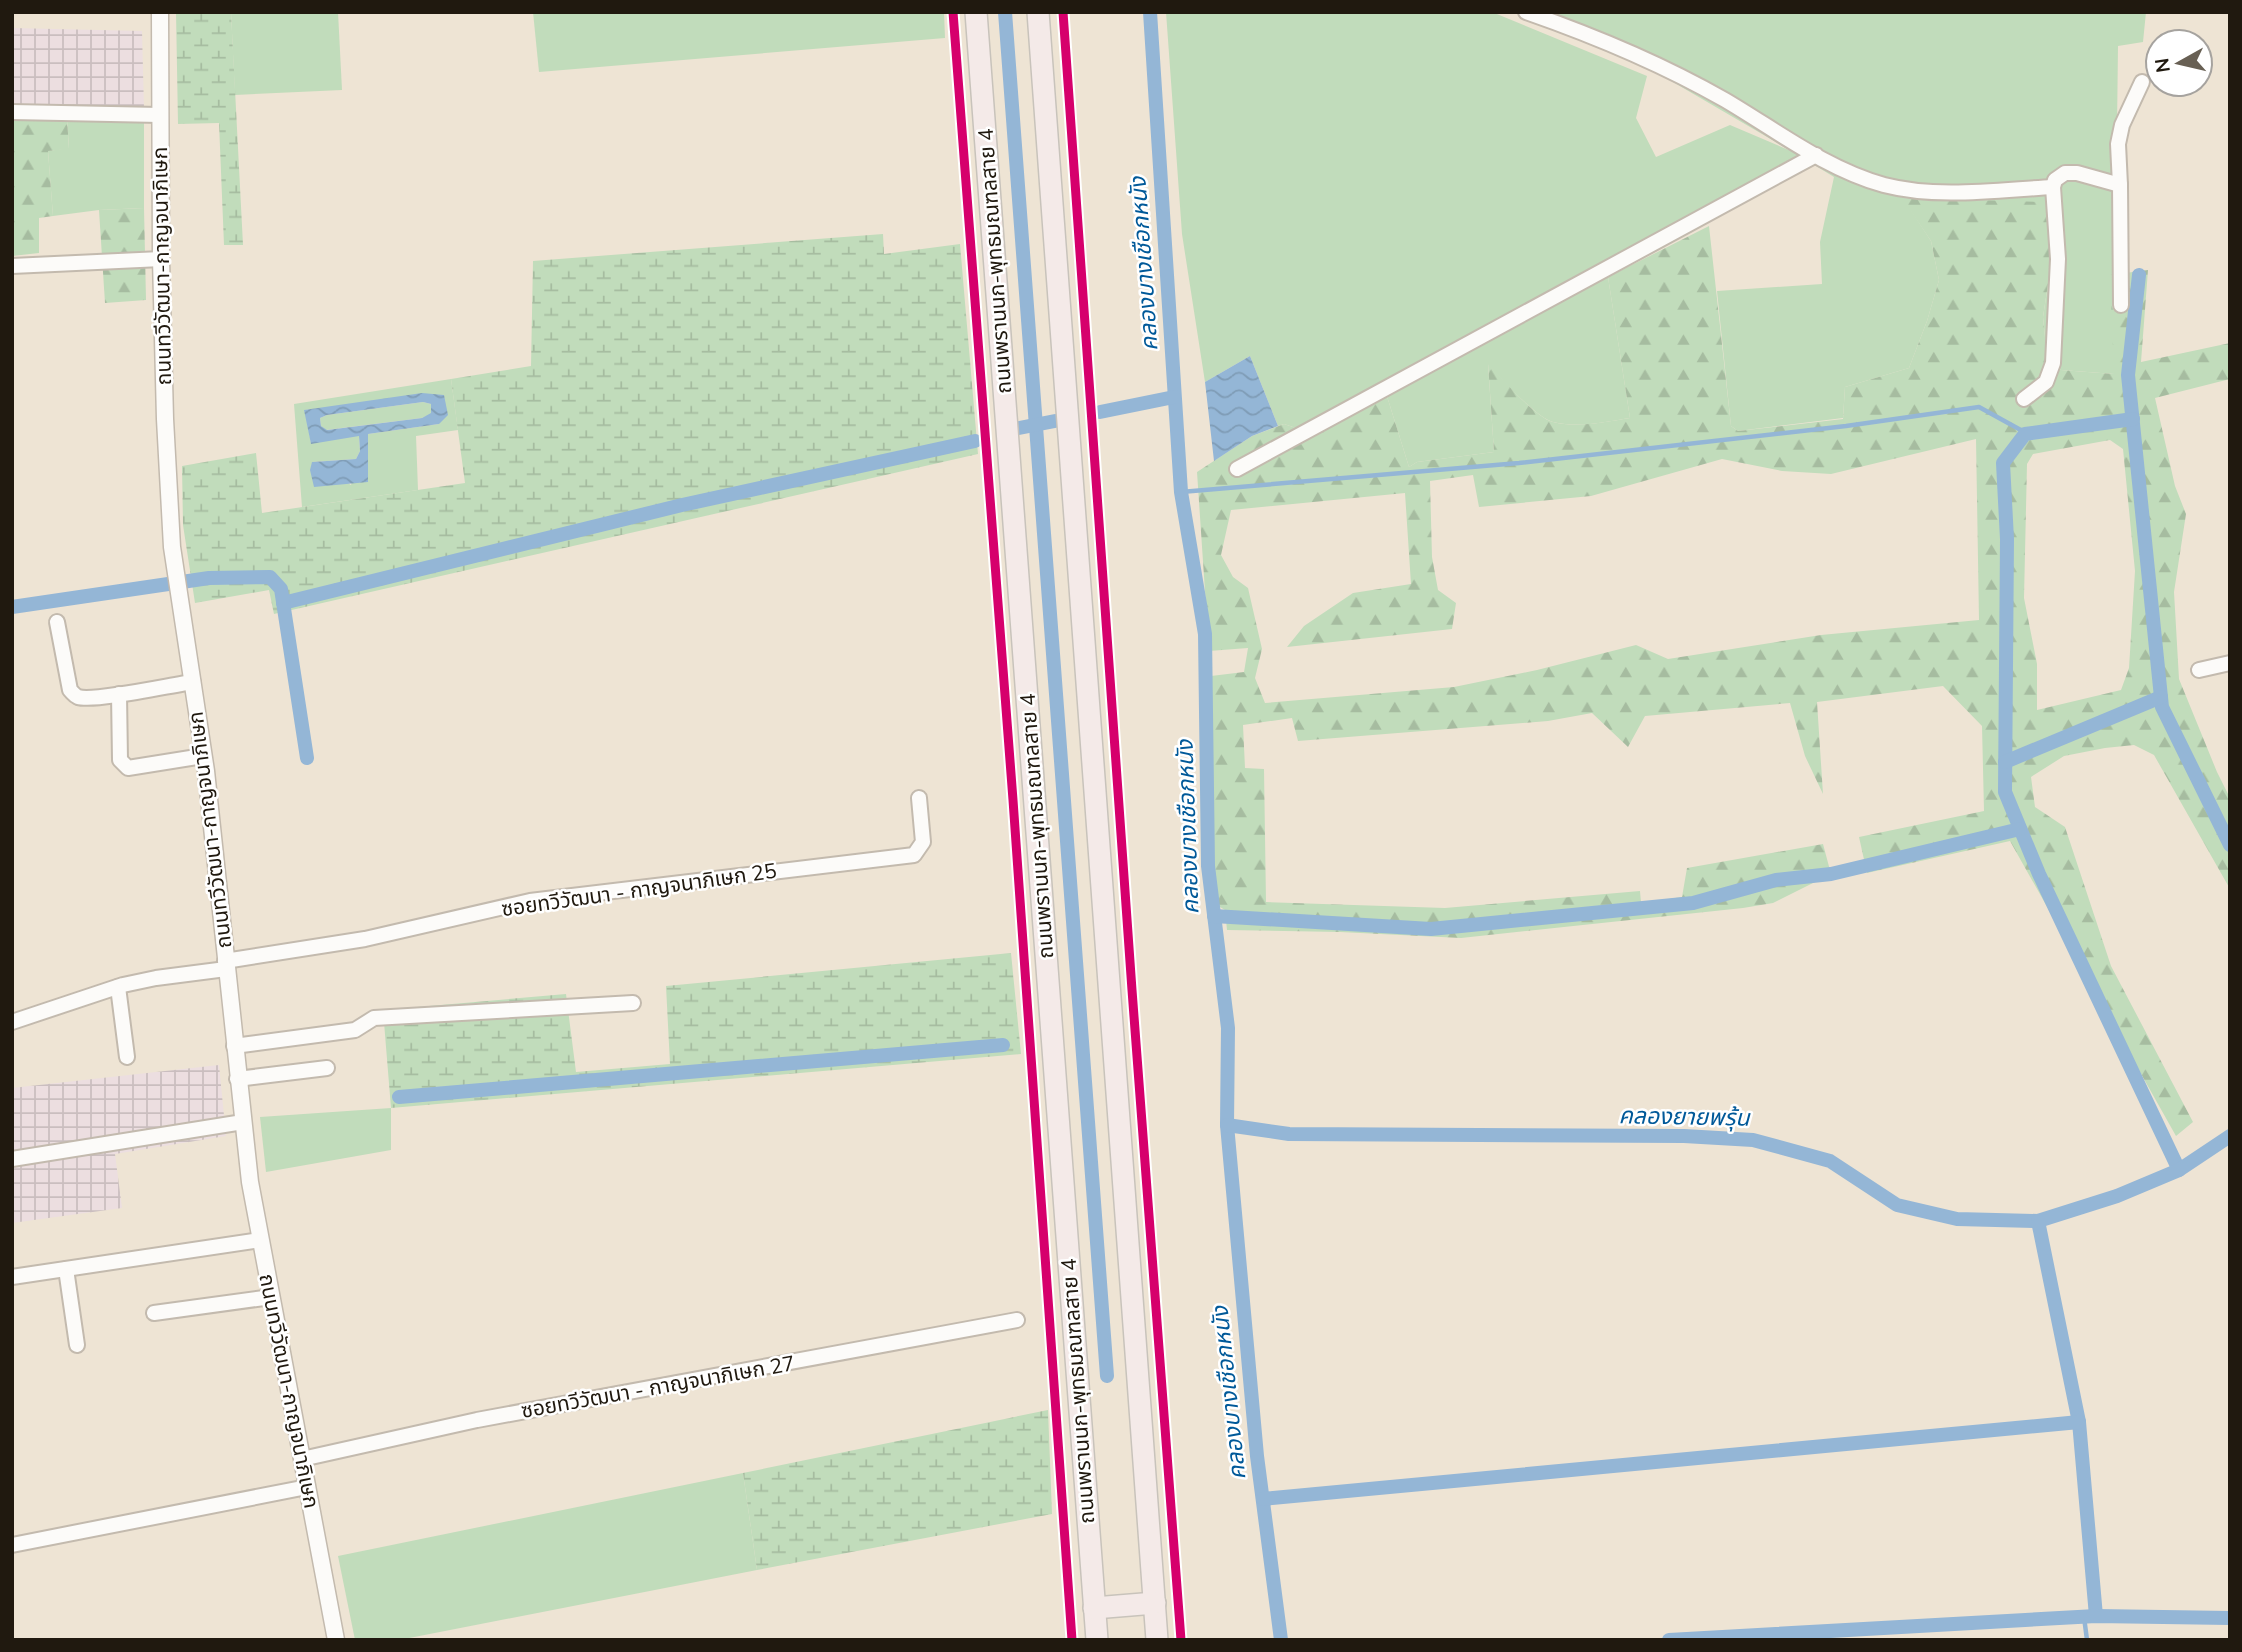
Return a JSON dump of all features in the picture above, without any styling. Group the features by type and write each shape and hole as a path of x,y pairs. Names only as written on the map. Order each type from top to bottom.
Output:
{"main road":[{"name":"ถนนพรานนก-พุทธมณฑลสาย 4","path":"976,12 1097,1640"},
{"path":"1038,12 1157,1640"},
{"path":"1094,1608 1155,1603"}],"street":[{"name":"ถนนทวีวัฒนา-กาญจนาภิเษก","path":"160,12 160,259 165,419 174,555 203,756 237,1079 260,1240 336,1640"},
{"path":"1526,12 1590,35 1696,84 1857,177 1887,186 1949,192 2053,187"},
{"path":"2121,305 2118,144 2122,125 2142,82"},
{"path":"12,112 160,115"},
{"path":"1237,469 1816,155"},
{"path":"2024,399 2046,382 2053,363 2058,259 2053,187 2058,176 2065,173 2077,173 2120,185"},
{"path":"12,267 160,259"},
{"path":"57,622 70,690 75,696 120,694 193,682"},
{"path":"2199,670 2230,663"},
{"path":"120,694 120,761 123,765 128,768 203,756"},
{"name":"ซอยทวีวัฒนา - กาญจนาภิเษก 25","path":"12,1022 118,987 156,978 365,939 530,901 914,855 923,842 919,798"},
{"path":"118,987 127,1057"},
{"path":"234,1046 355,1030 374,1018 633,1003"},
{"path":"237,1079 327,1068"},
{"path":"12,1160 243,1122"},
{"path":"12,1277 260,1240"},
{"path":"66,1269 77,1345"},
{"path":"154,1313 271,1297"},
{"name":"ซอยทวีวัฒนา - กาญจนาภิเษก 27","path":"302,1459 477,1420 1017,1320"},
{"path":"12,1545 307,1488"}],"shaded area":[{"path":"12,28 142,31 144,109 12,104"},
{"path":"219,1065 226,1136 115,1154 122,1208 12,1223 12,1088"}],"green space":[{"path":"176,12 231,12 243,245 224,245 219,123 178,124"},
{"path":"231,12 338,12 342,90 235,95"},
{"path":"533,12 944,12 945,38 539,72"},
{"path":"1166,12 1492,12 1647,76 1636,118 1656,157 1730,125 1791,151 1553,12 2146,12 2143,42 2118,46 2114,374 2061,370 2046,348 2043,317 2052,258 1970,202 1903,198 1931,241 1939,280 1909,368 1845,387 1843,418 1738,431 1731,426 1717,291 1822,284 1820,242 1834,177 1798,155 1302,430 1284,424 1278,426 1250,356 1205,382 1182,234"},
{"path":"67,118 144,121 144,208 53,216 48,151 69,148"},
{"path":"67,118 69,149 48,151 53,216 39,218 39,253 12,256 12,119"},
{"path":"1902,198 2044,202 2052,258 2043,317 2046,348 2061,370 2114,374 2110,275 2148,270 2141,362 2230,343 2230,379 2155,398 2175,486 2186,514 2174,592 2179,679 2230,798 2230,889 2154,755 2134,745 2105,748 2064,756 2031,777 2035,807 2065,827 2111,966 2193,1122 2176,1136 2010,841 1867,873 1859,837 1984,811 1982,726 1943,686 1817,702 1823,794 1805,756 1790,703 1645,716 1628,747 1592,713 1548,721 1298,741 1292,718 1243,725 1245,768 1264,769 1266,902 1445,908 1640,891 1641,903 1682,897 1687,868 1823,844 1831,874 1773,903 1461,938 1227,930 1225,910 1215,904 1211,676 1244,672 1248,648 1209,651 1197,472 1252,436 1284,424 1302,430 1386,393 1409,467 1417,462 1494,452 1488,363 1528,405 1553,422 1601,423 1630,418 1608,277 1709,226 1731,426 1738,431 1843,419 1845,387 1909,368 1939,280 1931,241","holes":["1976,439 1979,620 1821,635 1668,659 1636,645 1454,687 1265,703 1255,678 1262,649 1248,588 1233,577 1221,555 1231,510 1405,493 1411,584 1353,593 1304,626 1287,647 1452,629 1456,603 1438,590 1432,557 1430,481 1473,475 1479,507 1591,496 1722,459 1782,471 1831,474","2110,440 2123,449 2135,571 2129,668 2121,690 2037,710 2037,664 2024,598 2027,464 2033,454"]},
{"path":"144,208 146,300 105,303 99,210"},
{"path":"883,234 884,254 960,244 978,454 274,614 269,590 195,603 183,525 182,466 256,453 262,513 465,483 451,379 531,366 533,261"},
{"path":"1608,277 1630,418 1602,423 1553,422 1529,406 1488,364 1494,452 1417,462 1409,467 1386,393"},
{"path":"451,379 458,430 416,436 418,490 302,507 294,404","holes":["444,395 439,424 368,434 351,485 312,462 356,459 360,451 359,435 311,443 305,410"]},
{"path":"423,402 431,404 431,414 422,418 326,430 321,426 320,418 327,415"},
{"path":"1011,953 1021,1054 391,1108 383,1010 566,994 576,1072 670,1064 666,986"},
{"path":"391,1108 391,1150 266,1172 260,1117"},
{"path":"1048,1410 1052,1514 757,1570 743,1473"},
{"path":"743,1473 757,1570 399,1640 355,1640 338,1556"}],"water":[{"path":"1250,356 1278,426 1252,436 1214,461 1205,382"},
{"path":"422,393 444,395 448,415 439,424 368,434 368,482 314,487 310,470 312,462 356,459 360,451 359,436 311,444 304,410","holes":["423,402 431,404 431,413 422,418 327,430 321,426 320,418 327,415"]}],"waterway":[{"path":"1005,12 1107,1376"},
{"name":"คลองบางเชือกหนัง","path":"1150,12 1181,492 1205,634 1208,866 1228,1028 1227,1125 1257,1456 1281,1640"},
{"path":"2139,275 2128,375 2162,707 2230,845"},
{"path":"1100,412 1174,397"},
{"path":"1181,492 1519,463 1846,426 1979,407 2028,434"},
{"path":"2133,419 2025,434 2003,463 2007,539 2005,792 2039,874 2179,1170"},
{"path":"1019,428 1055,421"},
{"path":"283,603 682,505 975,441"},
{"path":"12,607 209,578 270,577 281,589 307,758"},
{"path":"2005,762 2161,697"},
{"path":"1214,916 1431,929 1693,903 1776,880 1831,874 2020,829"},
{"path":"399,1097 1003,1045"},
{"name":"คลองยายพรุ้น","path":"1227,1125 1289,1134 1684,1136 1753,1140 1830,1161 1897,1205 1957,1219 2038,1221 2117,1196 2179,1170 2230,1136"},
{"path":"2038,1221 2079,1422 2096,1616"},
{"path":"1263,1499 2079,1422"},
{"path":"1669,1640 2096,1616 2230,1618"},
{"path":"2084,1617 2087,1640"}],"cycle path":[{"path":"953,12 1013,800 1072,1640"},
{"path":"1063,12 1181,1640"}]}
